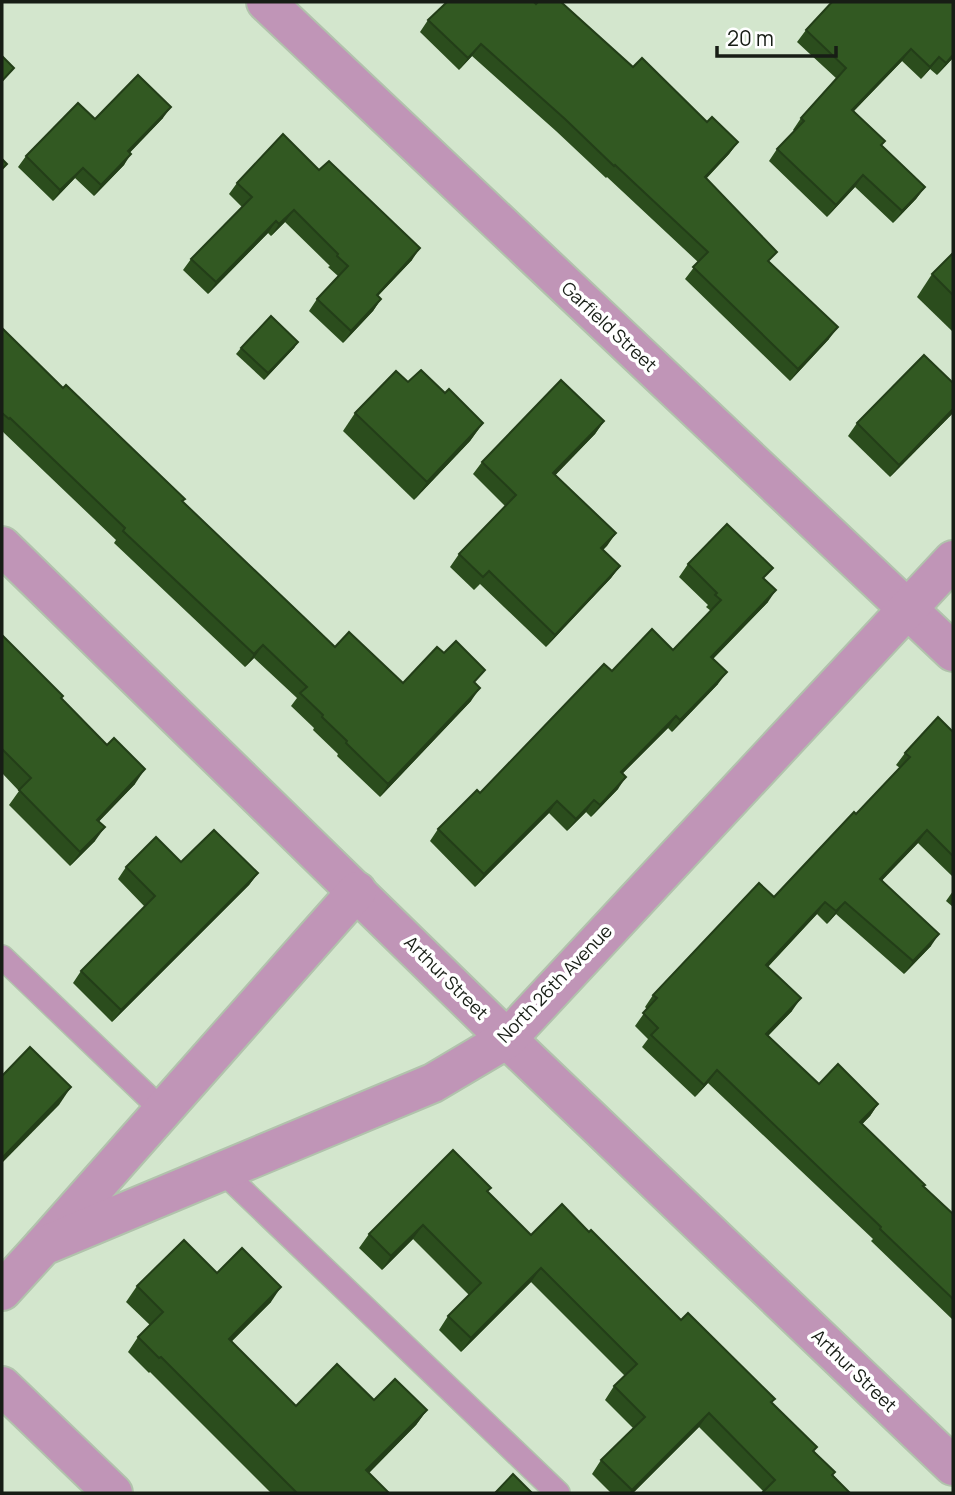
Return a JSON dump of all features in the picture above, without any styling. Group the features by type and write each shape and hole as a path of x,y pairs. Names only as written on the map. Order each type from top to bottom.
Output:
{"street":[{"name":"Garfield Street","path":"266,2 953,652"},
{"name":"Arthur Street","path":"2,546 507,1039 953,1466"},
{"name":"North 26th Avenue","path":"43,1246 433,1083 507,1039 953,560"},
{"name":"North 26th Avenue","path":"2,1291 357,891"},
{"path":"2,1386 113,1493"}],"lane":[{"path":"2,957 163,1111"},
{"path":"222,1171 558,1493"}],"building":[{"path":"447,2 561,2 633,67 642,58 707,122 712,117 738,142 705,177 777,252 768,261 838,327 798,369 693,267 708,252 481,44 468,58 428,20"},
{"path":"832,2 953,2 953,55 946,63 939,57 930,67 911,49 852,110 885,141 881,145 925,187 902,211 863,175 836,205 777,149 804,121 801,118 846,68 806,30"},
{"path":"2,56 14,68 2,81"},
{"path":"138,75 171,107 128,151 131,154 101,185 83,168 60,190 26,156 78,103 95,119"},
{"path":"283,134 319,170 329,161 420,248 377,295 381,299 351,331 317,299 348,266 294,210 279,224 276,221 216,282 191,259 252,197 237,183"},
{"path":"953,253 953,295 932,274"},
{"path":"271,316 298,342 268,373 241,348"},
{"path":"2,328 63,388 66,385 185,499 182,501 335,647 349,632 403,683 437,647 444,653 456,641 485,670 474,682 480,688 388,784 300,693 307,687 263,645 254,654 2,413"},
{"path":"924,355 953,383 953,409 899,465 857,423"},
{"path":"421,370 445,393 449,389 483,423 427,482 355,413 396,371 408,382"},
{"path":"561,380 604,421 553,473 616,533 601,548 620,566 555,635 489,571 483,577 459,554 516,495 482,462"},
{"path":"727,524 773,568 763,578 776,590 711,657 727,672 680,720 676,716 621,772 626,777 600,805 594,800 576,819 557,801 484,874 438,829 477,790 480,793 604,664 612,671 652,629 673,650 721,600 688,564"},
{"path":"2,635 107,745 114,738 145,769 97,820 105,827 80,852 19,790 31,778 2,749"},
{"path":"938,717 953,732 953,856 927,830 880,879 939,934 913,961 845,902 836,911 825,902 766,965 801,998 766,1034 819,1084 838,1064 878,1104 860,1122 953,1214 953,1299 717,1070 704,1085 651,1035 658,1028 643,1013 657,998 653,995 759,883 774,897 910,757 905,753"},
{"path":"214,830 258,873 121,1010 81,971 155,896 126,867 156,837 181,862"},
{"path":"30,1047 71,1087 2,1158 2,1076"},
{"path":"453,1150 491,1188 487,1191 531,1235 562,1204 681,1320 688,1313 775,1399 771,1402 817,1447 813,1451 835,1472 832,1475 850,1493 764,1493 775,1480 709,1413 632,1490 601,1460 645,1417 614,1386 637,1364 541,1268 471,1338 448,1316 481,1283 423,1225 391,1256 369,1234"},
{"path":"184,1240 217,1273 242,1248 281,1287 229,1339 296,1406 337,1364 374,1400 395,1379 427,1410 366,1470 389,1493 297,1493 138,1337 163,1312 137,1286"},
{"path":"513,1474 532,1493 495,1493"}]}
